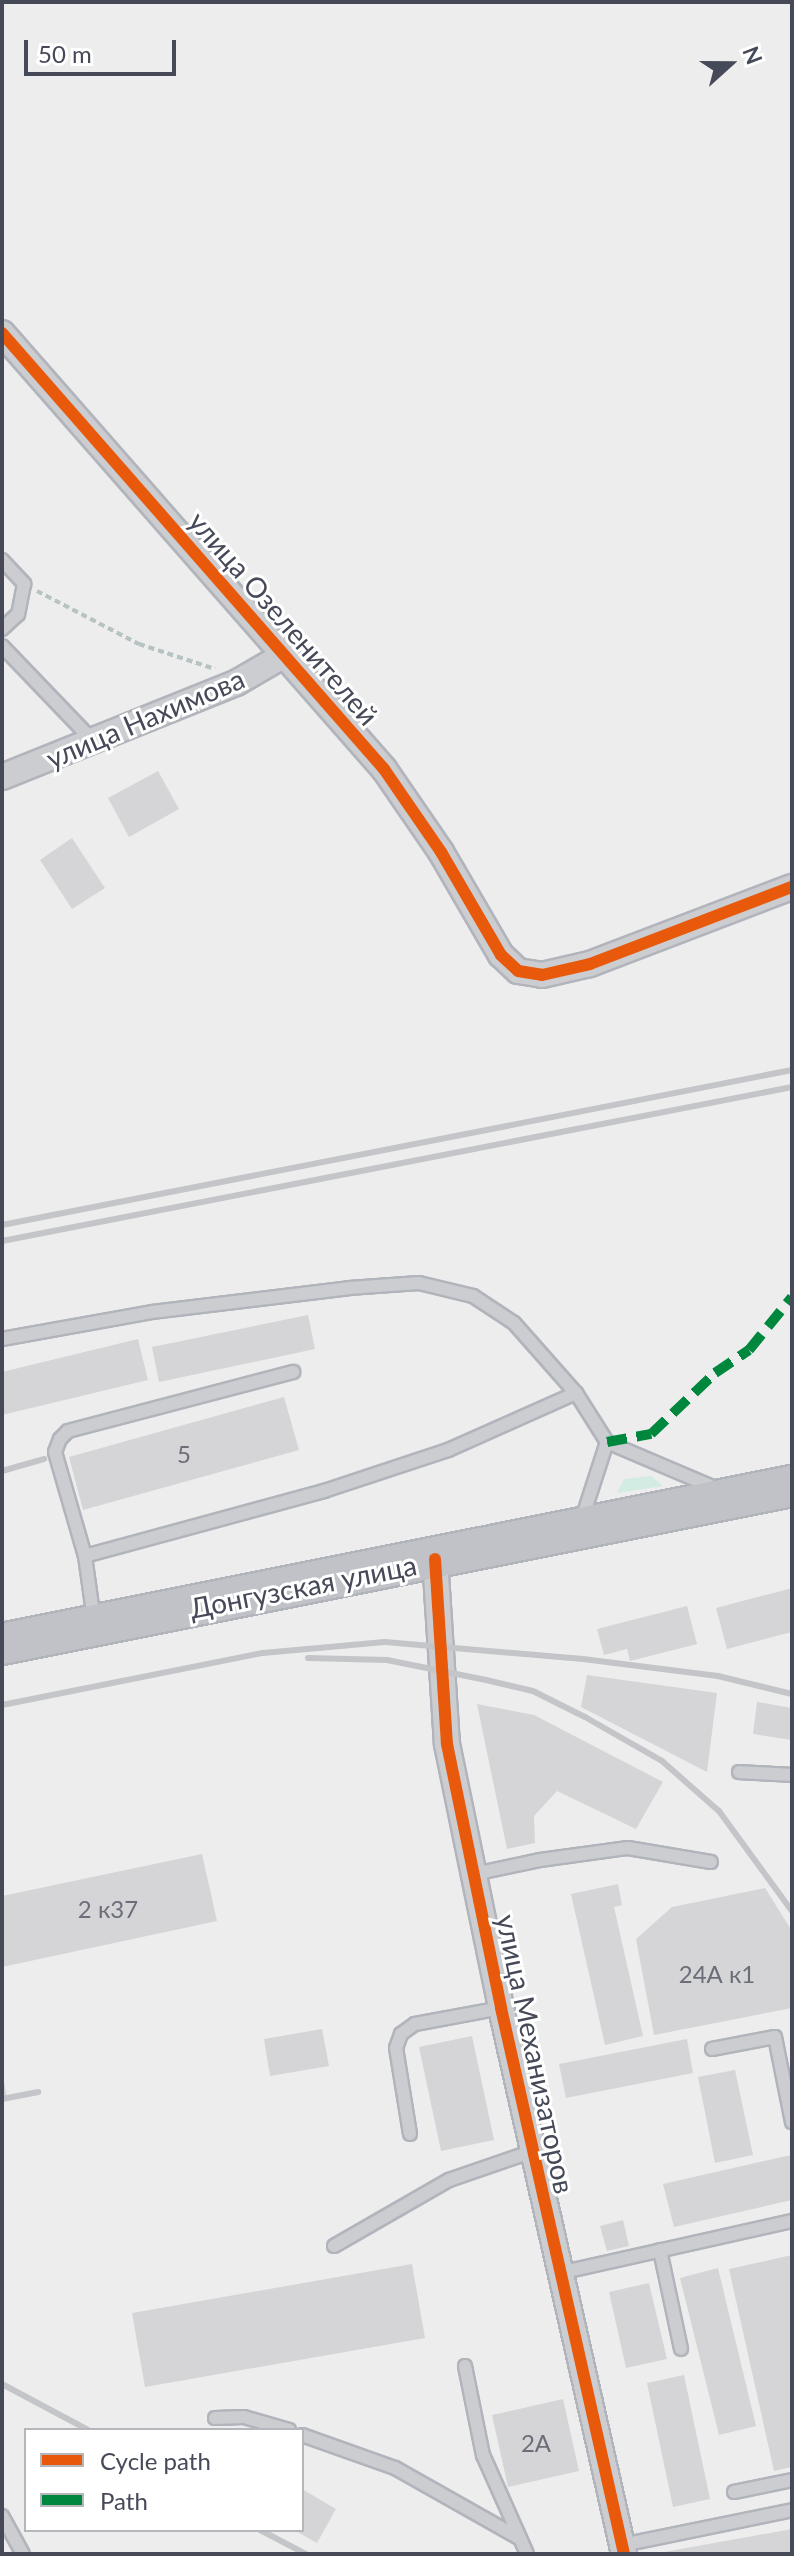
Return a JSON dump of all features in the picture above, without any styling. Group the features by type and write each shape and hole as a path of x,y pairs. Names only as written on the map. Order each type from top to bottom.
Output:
{"highway":[{"name":"Донгузская улица","path":"2,1644 792,1486"}],"street":[{"name":"улица Озеленителей","path":"2,333 384,769 441,852 501,955 518,971 542,975 578,967 792,887"},
{"name":"улица Нахимова","path":"2,777 236,683 286,654"},
{"name":"улица Механизаторов","path":"435,1559 447,1744 501,2008 623,2550"}],"lane":[{"path":"2,560 24,584 18,614 2,629"},
{"path":"2,646 93,741"},
{"path":"2,1339 152,1312 349,1288 419,1283 473,1296 514,1323 576,1393 607,1442 736,1498"},
{"path":"95,1627 85,1556 55,1452 60,1439 68,1431 293,1372"},
{"path":"85,1556 324,1491 421,1459 576,1393"},
{"path":"579,1531 607,1442"},
{"path":"739,1772 792,1775"},
{"path":"474,1874 540,1860 628,1848 711,1862"},
{"path":"410,2134 396,2048 401,2034 415,2024 501,2008"},
{"path":"712,2049 775,2037 792,2122"},
{"path":"334,2246 449,2180 533,2151"},
{"path":"559,2273 792,2221"},
{"path":"660,2250 681,2349"},
{"path":"465,2366 483,2455 527,2554"},
{"path":"215,2418 244,2417 282,2428"},
{"path":"304,2436 395,2468 519,2538"},
{"path":"734,2492 792,2480"},
{"path":"623,2550 792,2510"},
{"path":"2,2516 23,2554"}],"path":[{"path":"24,584 139,644 216,669 236,683"}],"green space":[{"path":"651,1476 663,1486 617,1493 624,1479"}],"building":[{"path":"158,771 179,809 129,837 108,798"},
{"path":"72,838 105,888 72,909 40,860"},
{"path":"308,1315 315,1349 159,1382 152,1347"},
{"path":"138,1339 148,1380 2,1415 2,1372"},
{"path":"284,1397 299,1450 83,1510 69,1457"},
{"path":"792,1588 792,1632 727,1649 716,1608"},
{"path":"687,1606 697,1644 630,1661 627,1649 604,1655 597,1629"},
{"path":"587,1675 717,1693 707,1772 581,1707"},
{"path":"757,1702 792,1708 792,1740 753,1734"},
{"path":"477,1704 534,1715 663,1782 636,1829 557,1791 534,1816 535,1843 507,1849"},
{"path":"202,1854 217,1921 2,1967 2,1896"},
{"path":"618,1884 622,1905 614,1907 643,2036 605,2045 571,1894"},
{"path":"765,1888 792,1931 792,2008 654,2035 636,1939 672,1907"},
{"path":"322,2029 329,2066 270,2076 264,2039"},
{"path":"472,2036 494,2140 441,2151 419,2047"},
{"path":"687,2039 693,2073 566,2098 559,2064"},
{"path":"2,2070 7,2098 2,2099"},
{"path":"735,2070 753,2155 715,2163 698,2077"},
{"path":"791,2155 792,2200 674,2227 663,2184"},
{"path":"623,2220 629,2246 607,2251 600,2226"},
{"path":"792,2255 792,2467 774,2471 729,2269"},
{"path":"412,2264 425,2338 145,2387 132,2313"},
{"path":"718,2268 756,2426 719,2435 680,2278"},
{"path":"649,2283 667,2359 626,2368 609,2292"},
{"path":"684,2375 710,2499 673,2507 647,2383"},
{"path":"563,2399 579,2471 508,2487 492,2415"},
{"path":"304,2490 336,2509 317,2543 298,2532 304,2532"},
{"path":"792,2529 792,2554 664,2554 664,2552"}],"railway":[{"path":"2,1225 792,1070"},
{"path":"2,1241 792,1087"},
{"path":"2,1471 44,1459"},
{"path":"2,1705 263,1653 385,1642 583,1659 718,1676 792,1694"},
{"path":"308,1658 387,1660 486,1680 533,1691 585,1717 662,1761 719,1811 792,1911"},
{"path":"2,2099 38,2092"},
{"path":"2,2384 84,2428"},
{"path":"264,2532 306,2554"}],"marked path":[{"path":"607,1442 651,1434 715,1373 749,1350 792,1297"}],"cycle path":[{"path":"2,333 384,769 441,852 501,955 518,971 542,975 590,964 792,887"},
{"path":"435,1559 447,1744 501,2008 624,2554"}]}
